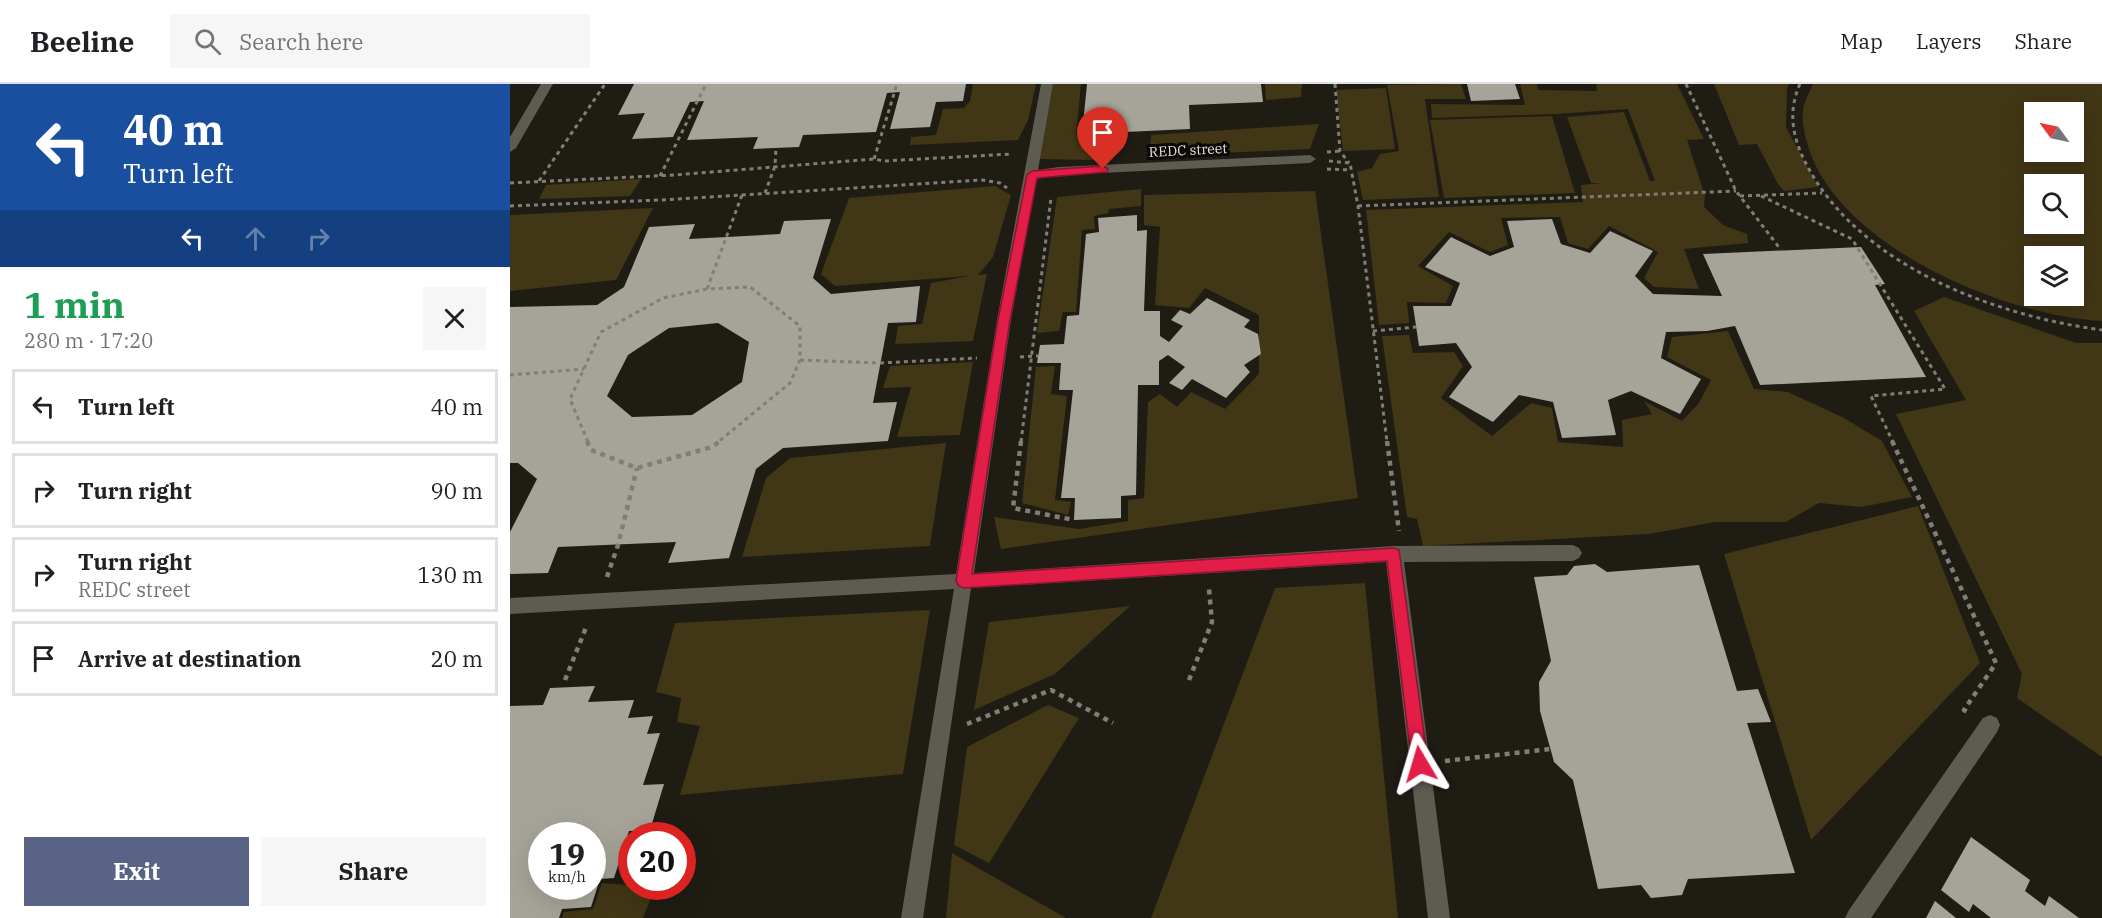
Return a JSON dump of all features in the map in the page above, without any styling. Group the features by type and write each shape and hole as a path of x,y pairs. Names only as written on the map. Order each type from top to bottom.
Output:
{"street":[{"path":"1857,918 1990,725"}],"lane":[{"path":"510,148 547,84"},
{"path":"912,918 1004,320 1047,84"},
{"name":"REDC street","path":"1032,175 1059,171 1310,159"},
{"path":"510,606 1092,574 1208,564 1398,554 1573,553"},
{"path":"1398,554 1439,918"}],"path":[{"path":"538,181 605,84"},
{"path":"660,176 706,84"},
{"path":"874,159 897,84"},
{"path":"1335,84 1340,151 1350,163 1358,206 1398,554"},
{"path":"1686,84 1736,191 1781,250"},
{"path":"1800,84 1792,113 1794,140 1806,168 1823,193 1855,227 1892,256 1936,281 1986,303 2039,320 2102,330"},
{"path":"765,193 775,166 776,148"},
{"path":"510,183 660,176 874,159 884,161 1033,153"},
{"path":"1310,159 1350,163"},
{"path":"510,207 982,180 1000,183 1011,195"},
{"path":"1358,206 1736,191"},
{"path":"1739,196 1823,193"},
{"path":"707,289 742,195"},
{"path":"1051,196 1013,508 1074,520"},
{"path":"1761,196 1852,239 1945,389 1870,396 1996,663 1964,710 1990,725"},
{"path":"750,287 800,326 800,360 790,383 712,447 637,468 591,450 570,399 601,332 663,298 707,289 750,287"},
{"path":"1372,331 1416,327"},
{"path":"976,367 980,349"},
{"path":"800,360 880,363 978,358"},
{"path":"510,375 584,369"},
{"path":"565,680 618,545 637,468"},
{"path":"1189,680 1212,622 1208,564"},
{"path":"962,717 960,727 1052,690 1113,723"},
{"path":"1420,764 1550,749"}],"shaded area":[{"path":"973,84 1036,84 1028,120 1018,140 910,145 911,137 936,135 943,109 964,108 970,101"},
{"path":"1053,84 1081,84 1076,136 1112,136 1115,147 1093,160 1038,159"},
{"path":"1265,84 1302,84 1301,97 1266,100"},
{"path":"1461,84 1466,99 1425,99 1439,197 1363,200 1357,172 1372,168 1380,154 1399,151 1387,85"},
{"path":"1520,84 1537,84 1538,90 1597,91 1596,84 1677,84 1704,139 1687,140 1705,196 1704,207 1723,225 1747,234 1748,243 1684,249 1699,289 1654,287 1644,278 1658,252 1609,226 1588,249 1568,243 1560,217 1501,218 1508,245 1490,252 1449,232 1418,266 1453,286 1446,303 1407,302 1409,323 1379,325 1366,210 1583,202 1581,185 1602,183 1591,183 1567,117 1624,112 1650,181 1655,181 1628,109 1432,118 1431,104 1525,105"},
{"path":"1714,84 1789,84 1786,127 1818,187 1784,191 1757,144 1739,145"},
{"path":"1813,84 2102,84 2102,321 2063,316 2021,306 1977,291 1934,272 1894,248 1859,220 1830,189 1811,155 1803,124 1804,105"},
{"path":"1386,88 1395,149 1343,151 1336,90"},
{"path":"1552,116 1575,193 1444,198 1430,120"},
{"path":"1319,124 1310,149 1149,156 1151,135"},
{"path":"641,179 630,196 539,199 546,185"},
{"path":"995,186 1011,195 993,257 978,275 987,274 973,341 895,344 898,326 922,324 931,283 969,276 835,286 821,274 849,198"},
{"path":"1141,189 1141,206 1109,209 1108,213 1094,216 1095,229 1082,230 1076,312 1063,312 1059,331 1037,333 1057,197"},
{"path":"1315,191 1358,498 1001,549 994,517 1079,529 1128,521 1128,500 1144,498 1148,402 1160,394 1177,407 1191,392 1225,409 1259,374 1259,315 1205,288 1189,308 1155,305 1160,227 1144,225 1144,195"},
{"path":"653,208 616,280 510,291 510,215"},
{"path":"1944,297 2076,343 2102,343 2102,757 2017,698 2022,674 1896,414 1966,400 1914,311"},
{"path":"1728,331 1754,389 1788,392 1844,418 1882,441 1912,497 1861,507 1819,503 1786,522 1715,522 1649,534 1423,546 1417,519 1407,517 1382,336 1409,335 1413,353 1454,352 1463,366 1441,398 1492,436 1531,403 1552,408 1558,442 1623,447 1622,420 1652,414 1644,401 1682,421 1699,403 1711,380 1667,357 1672,337"},
{"path":"973,362 960,435 897,437 911,387 883,388 890,366"},
{"path":"1055,366 1051,394 1067,396 1055,500 1071,502 1068,515 1022,503 1036,367"},
{"path":"946,443 930,546 742,557 766,478 790,458"},
{"path":"1918,506 1980,663 1811,840 1724,554"},
{"path":"1365,583 1398,918 1151,918 1275,588"},
{"path":"1130,606 1055,674 974,710 989,622"},
{"path":"930,610 903,774 680,795 700,726 677,722 681,698 656,692 675,623"},
{"path":"1048,705 1079,718 989,863 954,845 967,747"},
{"path":"952,853 1066,918 946,918"},
{"path":"606,883 618,884 618,900 650,900 643,918 562,918 564,912 593,909 596,900 606,900"}],"building":[{"path":"634,84 966,84 963,101 936,102 930,127 890,129 900,92 887,93 876,132 803,135 799,147 753,149 758,137 687,140 704,101 690,102 673,137 632,139 645,113 618,115"},
{"path":"1087,84 1261,84 1263,102 1189,105 1190,129 1082,134"},
{"path":"1467,84 1515,84 1520,99 1471,101"},
{"path":"1137,215 1137,231 1147,230 1144,311 1160,311 1160,336 1169,342 1183,326 1171,320 1180,310 1190,314 1207,298 1250,320 1244,327 1258,334 1261,354 1244,365 1250,372 1226,398 1192,379 1182,390 1169,383 1185,367 1168,355 1159,361 1159,385 1138,385 1136,495 1121,496 1121,518 1074,520 1075,498 1061,498 1073,390 1059,390 1061,363 1037,363 1040,345 1064,344 1067,316 1079,315 1086,234 1099,232 1098,218"},
{"path":"831,219 813,278 831,294 920,286 916,322 888,323 873,403 897,402 888,441 783,448 756,469 729,558 668,563 676,542 558,547 548,573 510,574 510,532 537,479 518,463 510,463 510,307 597,305 624,287 649,227 695,224 689,239 780,234 784,221","holes":["718,323 749,342 742,382 692,415 632,417 607,396 628,355 669,328"]},
{"path":"1552,219 1561,244 1590,253 1610,231 1653,251 1635,276 1653,294 1722,296 1703,254 1861,247 1885,284 1875,285 1926,377 1760,385 1735,326 1707,331 1666,332 1661,358 1701,379 1680,414 1631,391 1608,400 1616,435 1562,438 1553,402 1519,395 1493,422 1449,397 1472,367 1456,343 1419,346 1413,306 1451,306 1460,283 1425,267 1451,237 1490,256 1514,247 1507,221"},
{"path":"1595,564 1607,572 1699,565 1737,691 1758,689 1771,722 1747,723 1795,873 1688,879 1682,895 1651,898 1641,885 1598,889 1573,780 1554,762 1540,711 1539,682 1551,661 1534,577 1567,575 1574,566"},
{"path":"595,686 588,702 634,700 628,718 653,716 647,734 660,733 643,785 664,784 652,822 618,822 618,865 614,878 606,879 606,822 528,822 528,900 593,900 591,907 562,909 559,918 510,918 510,706 543,705 550,688"},
{"path":"1971,837 2030,880 2025,891 2045,906 2049,896 2079,918 1991,918 1973,904 1969,912 1941,890"},
{"path":"1935,901 1956,918 1926,918"}],"route":[{"path":"1103,169 1032,175 1004,320 964,581 1394,554 1420,764"}]}
